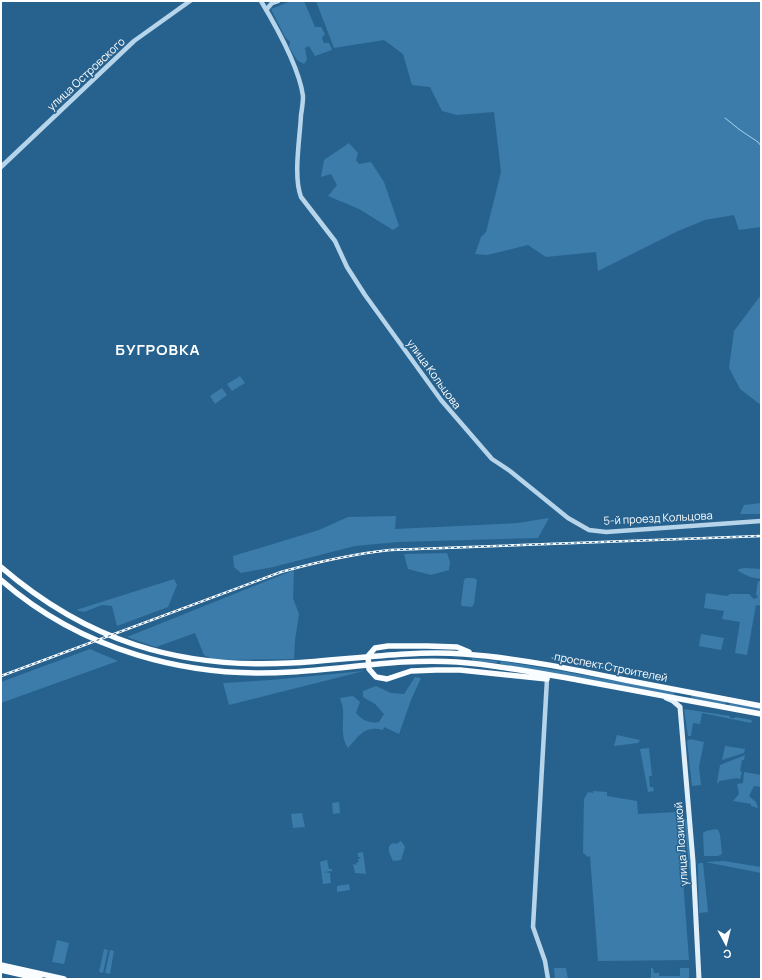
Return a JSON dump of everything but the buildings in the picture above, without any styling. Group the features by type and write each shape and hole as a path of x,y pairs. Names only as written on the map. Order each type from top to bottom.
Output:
{"main road":[{"name":"проспект Строителей","path":"2,569 34,594 61,612 94,629 136,646 184,658 233,664 281,663 414,654 475,655 498,657 566,668 761,706"},
{"name":"проспект Строителей","path":"2,581 56,620 91,638 132,654 184,667 233,673 290,672 411,662 457,662 498,666 547,677 656,694 761,714"},
{"path":"475,655 457,647 388,646 375,648 368,656 370,669 376,677 387,679 410,671 436,670 460,670 547,677"},
{"path":"673,698 677,694 676,690"},
{"path":"656,694 673,701 680,707 682,704 689,701 687,696 690,692"},
{"name":"улица Лозицкой","path":"680,707 693,861 699,979"},
{"path":"1,965 64,979"},
{"path":"1,970 40,979"}],"street":[{"name":"улица Островского","path":"1,166 134,41 190,1"},
{"path":"260,1 266,10 272,3 278,1"},
{"name":"улица Кольцова","path":"266,10 289,54 300,83 303,97 297,167 298,189 301,197 335,241 347,267 365,295 451,413 492,459 510,471 568,518 589,530"},
{"name":"5-й проезд Кольцова","path":"589,530 606,532 761,521"},
{"path":"547,677 533,927 545,961 548,979"}],"shaded area":[{"path":"291,1 304,1 315,27 321,27 325,34 322,38 324,43 329,43 332,50 315,56 309,46 305,48 307,60 304,64 297,60 289,47 290,42 285,37 271,9"},
{"path":"316,1 761,1 761,227 739,230 734,215 705,220 678,231 598,271 596,252 546,257 528,245 487,255 475,254 481,237 486,232 501,172 494,112 457,115 442,111 430,87 412,85 403,54 384,40 334,48"},
{"path":"349,143 358,153 356,160 359,164 371,162 384,182 399,226 393,230 359,209 328,196 337,185 331,174 321,177 324,160"},
{"path":"761,295 761,405 740,389 729,368 734,331"},
{"path":"240,376 245,383 232,391 227,384"},
{"path":"222,388 227,395 215,404 210,396"},
{"path":"761,503 761,514 740,514 744,505"},
{"path":"396,516 395,529 518,523 549,518 538,538 398,542 355,546 273,567 241,573 234,567 233,556 319,530 348,517"},
{"path":"447,553 450,562 449,570 431,575 408,569 404,554"},
{"path":"739,569 761,569 761,579 750,577 738,571"},
{"path":"294,570 293,598 299,614 294,659 214,660 204,655 195,633 156,647 127,637"},
{"path":"466,578 474,578 477,580 474,604 472,607 462,606 461,604 464,580"},
{"path":"174,579 177,585 168,607 117,626 112,606 102,605 84,612 76,610"},
{"path":"758,581 761,581 761,606 756,605 747,655 735,653 740,622 722,619 724,611 704,608 706,593 727,596 730,594 749,594 754,599 758,597 756,594"},
{"path":"701,634 724,638 721,650 699,646"},
{"path":"90,649 118,661 1,703 1,682"},
{"path":"472,658 497,661 497,663 472,661"},
{"path":"501,661 675,692 674,695 500,664"},
{"path":"364,671 229,705 223,683 271,680"},
{"path":"415,677 421,678 411,700 399,734 384,727 383,730 366,730 348,748 343,734 343,708 340,698 353,696 360,702 356,713 358,715 369,722 379,722 384,714 375,704 363,697 363,691 376,686 391,693 404,694"},
{"path":"692,695 726,702 725,705 691,698"},
{"path":"730,703 761,708 761,712 729,706"},
{"path":"684,709 730,716 730,718 735,717 752,720 751,723 702,713 700,724 693,723 691,736 688,736"},
{"path":"617,735 640,740 638,743 614,746"},
{"path":"690,739 704,742 699,767 701,785 692,786 687,741"},
{"path":"725,746 745,749 744,753 722,760"},
{"path":"649,748 652,776 649,776 650,787 653,787 654,791 648,792 640,749"},
{"path":"745,755 744,760 742,760 740,771 742,772 740,779 719,781 719,783 717,783 720,765"},
{"path":"744,772 761,775 761,787 754,786 749,796 756,802 758,808 751,806 751,804 733,801 739,794 737,784 743,783"},
{"path":"593,791 607,792 607,796 637,801 638,814 678,812 689,960 598,961 590,856 588,857 583,853 584,799 588,792 593,793"},
{"path":"339,802 340,813 333,814 332,803"},
{"path":"302,813 305,827 293,828 291,814"},
{"path":"683,819 687,877 684,878 679,820"},
{"path":"684,819 687,819 692,875 690,877"},
{"path":"716,829 720,834 722,854 718,856 704,856 703,833"},
{"path":"401,841 405,847 401,860 393,861 389,851 389,846"},
{"path":"363,852 366,874 355,873 353,864 357,865 356,863 359,862 358,859 361,858 358,857 358,853"},
{"path":"329,859 327,860 329,869 332,869 332,871 324,872 330,873 331,883 323,884 320,862"},
{"path":"724,861 761,867 761,873 705,862"},
{"path":"703,863 708,912 699,913 698,864"},
{"path":"349,884 350,890 337,892 337,886"},
{"path":"57,940 69,943 64,964 52,962"},
{"path":"104,949 108,950 103,973 99,972"},
{"path":"110,950 114,951 110,974 105,973"},
{"path":"554,968 566,968 568,979 555,979"},
{"path":"651,968 653,968 654,973 659,973 659,976 680,976 680,968 689,968 689,979 651,979"}],"waterway":[{"path":"725,118 758,142 761,146"},
{"path":"552,658 604,668"}],"railway":[{"path":"1,676 281,572 349,556 390,550 761,536"}],"district":[{"name":"БУГРОВКА","path":"158,350"}]}
